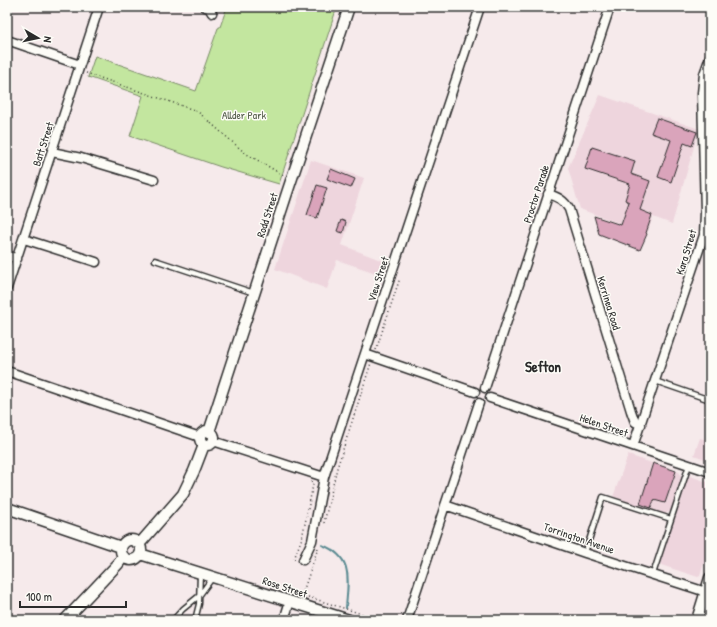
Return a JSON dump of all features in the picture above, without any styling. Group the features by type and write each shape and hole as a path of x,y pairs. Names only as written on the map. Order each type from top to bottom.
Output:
{"street":[{"name":"Batt Street","path":"7,288 99,7"},
{"path":"205,7 209,8 212,13"},
{"name":"Rodd Street","path":"137,543 142,541 183,494 207,439 349,7"},
{"name":"View Street","path":"304,560 312,541 324,477 480,7"},
{"name":"Proctor Parade","path":"485,388 610,7"},
{"path":"7,40 79,68"},
{"name":"Kara Street","path":"633,446 704,235 705,213 702,93 704,74 710,57"},
{"path":"52,152 81,158 154,180"},
{"name":"Kerrinea Road","path":"548,194 558,196 565,202 569,209 629,405 635,422 641,425"},
{"path":"24,239 96,262"},
{"path":"7,255 17,259"},
{"path":"365,354 475,392"},
{"path":"7,371 324,477"},
{"path":"480,388 485,388 489,392 490,398 487,403 479,403 475,399 475,392 480,388"},
{"name":"Helen Street","path":"490,398 710,472"},
{"path":"406,620 479,403"},
{"name":"Torrington Avenue","path":"446,504 585,553 706,592"},
{"path":"7,508 122,552 131,560 137,558 140,554 140,547 137,543 131,540 123,544 122,552 118,564 66,620"},
{"name":"Rose Street","path":"140,554 349,620"},
{"path":"700,614 710,578"},
{"path":"284,620 290,601"}],"lane":[{"path":"155,260 254,294"},
{"path":"655,381 710,400"},
{"path":"653,574 689,465"},
{"path":"585,553 603,497 671,519"},
{"path":"195,620 199,596 200,573"},
{"path":"173,620 183,609 199,596 214,577"}],"path":[{"path":"79,68 197,111 245,153 284,175 282,180"},
{"path":"323,527 337,468 400,278"},
{"path":"294,559 302,538 313,485 311,480"},
{"path":"319,545 302,595 381,620"}],"shaded area":[{"path":"600,95 699,129 672,224 653,217 647,234 580,209 568,168"},
{"path":"311,160 364,178 342,245 383,261 379,274 337,260 327,289 275,269"},
{"path":"700,438 710,441 710,461 694,455"},
{"path":"628,455 679,472 682,478 671,511 665,514 613,497"},
{"path":"690,476 710,483 710,544 700,576 698,577 661,565 660,562 688,477"}],"green space":[{"name":"Allder Park","path":"227,7 337,7 279,184 221,167 130,136 143,96 88,77 95,56 196,91"}],"building":[{"path":"657,118 697,132 692,146 684,143 671,182 658,177 671,140 651,133"},
{"path":"592,147 635,161 631,174 650,181 640,210 652,215 646,233 647,234 640,250 599,234 594,216 621,225 629,202 625,200 630,184 585,169"},
{"path":"331,169 355,179 351,188 327,179"},
{"path":"317,185 327,188 317,218 307,215"},
{"path":"341,220 346,222 343,233 337,231"},
{"path":"653,463 676,471 665,503 654,500 651,508 640,504"}],"waterway":[{"path":"322,545 340,556 347,570 348,588 346,608"}],"district":[{"name":"Sefton","path":"543,366"}]}
